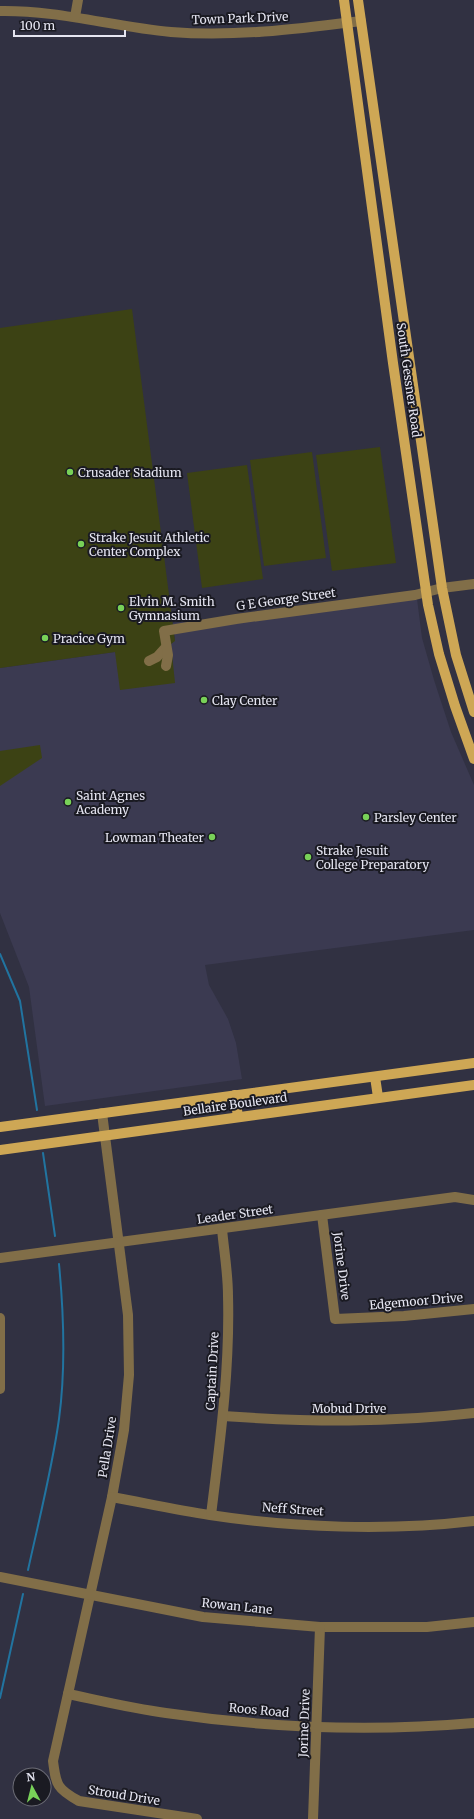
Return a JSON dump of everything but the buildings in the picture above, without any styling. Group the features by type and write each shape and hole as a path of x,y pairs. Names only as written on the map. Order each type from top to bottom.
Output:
{"main road":[{"name":"South Gessner Road","path":"344,0 395,380 427,592 439,654 455,706 474,759"},
{"name":"South Gessner Road","path":"358,0 442,588 456,655 474,712"},
{"path":"369,184 384,182"},
{"path":"382,284 398,282"},
{"path":"395,380 412,378"},
{"path":"409,478 425,476"},
{"name":"Bellaire Boulevard","path":"0,1127 474,1063"},
{"path":"375,1076 378,1097"},
{"name":"Bellaire Boulevard","path":"0,1150 474,1085"},
{"path":"235,1095 238,1117"}],"street":[{"path":"75,17 78,0"},
{"name":"Town Park Drive","path":"0,11 27,11 75,17 118,25 213,34 281,31 361,21"},
{"path":"427,592 442,588 474,584"},
{"name":"G E George Street","path":"166,666 168,654 164,631 415,595 427,592"},
{"path":"148,661 157,657 166,647"},
{"name":"Pella Drive","path":"55,1780 53,1761 112,1497 124,1430 129,1374 128,1315 102,1113"},
{"name":"Leader Street","path":"0,1258 455,1197 474,1200"},
{"name":"Jorine Drive","path":"322,1215 335,1319"},
{"name":"Captain Drive","path":"211,1515 223,1416 227,1365 228,1294 222,1228"},
{"name":"Edgemoor Drive","path":"335,1319 404,1316 474,1309"},
{"path":"0,1318 0,1389"},
{"name":"Mobud Drive","path":"223,1416 337,1422 434,1418 474,1413"},
{"name":"Neff Street","path":"112,1497 211,1515 283,1523 352,1526 413,1526 474,1521"},
{"name":"Rowan Lane","path":"0,1577 90,1596 203,1617 320,1627 427,1627 474,1622"},
{"name":"Jorine Drive","path":"313,1819 320,1627"},
{"name":"Roos Road","path":"68,1694 172,1714 246,1723 317,1728 428,1727 474,1723"},
{"name":"Stroud Drive","path":"55,1780 64,1793 79,1801 197,1819"}],"shaded area":[{"name":"Strake Jesuit College Preparatory","path":"416,591 422,638 434,680 451,732 474,785 474,930 205,965 209,985 228,1019 236,1043 242,1079 45,1106 29,987 0,913 0,668 115,652 174,683 171,650 171,644 175,640 173,623 295,611"}],"green space":[{"name":"Strake Jesuit Athletic Center Complex","path":"132,309 175,641 171,644 175,683 120,690 115,652 0,668 0,328"},
{"path":"380,447 396,563 332,571 316,455"},
{"path":"312,452 326,558 264,566 250,460"},
{"path":"247,465 263,579 202,588 187,473"},
{"path":"40,745 42,758 0,786 0,751"}],"waterway":[{"path":"0,954 20,1001 37,1110"},
{"path":"43,1153 55,1236"},
{"path":"28,1570 53,1457 61,1400 64,1342 59,1264"},
{"path":"0,1698 23,1594"}],"place":[{"name":"Crusader Stadium","path":"70,472"},
{"name":"Strake Jesuit Athletic Center Complex","path":"81,544"},
{"name":"Elvin M. Smith Gymnasium","path":"121,608"},
{"name":"Pracice Gym","path":"45,638"},
{"name":"Clay Center","path":"204,700"},
{"name":"Saint Agnes Academy","path":"68,802"},
{"name":"Parsley Center","path":"366,817"},
{"name":"Lowman Theater","path":"212,837"},
{"name":"Strake Jesuit College Preparatory","path":"308,857"}]}
